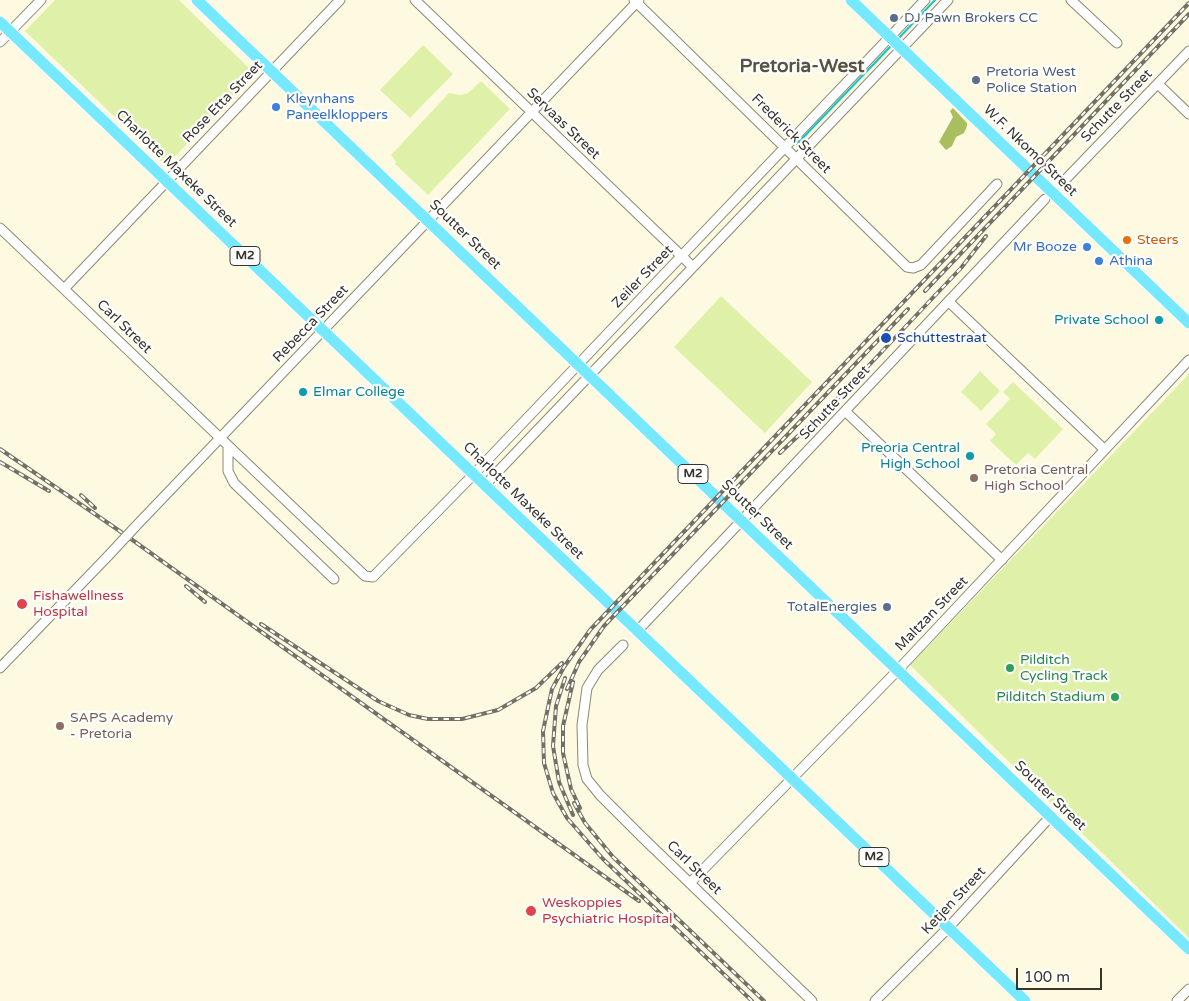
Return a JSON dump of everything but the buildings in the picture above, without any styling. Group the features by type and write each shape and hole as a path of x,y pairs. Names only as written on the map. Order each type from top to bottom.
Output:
{"main road":[{"name":"Soutter Street","path":"196,0 1189,949"},
{"name":"W.F. Nkomo Street","path":"851,0 1189,323"},
{"name":"Charlotte Maxeke Street","path":"0,22 1025,1001"}],"street":[{"path":"0,42 40,0"},
{"name":"Rose Etta Street","path":"64,289 340,0"},
{"name":"Servaas Street","path":"415,0 693,267"},
{"name":"Zeiler Street","path":"380,571 786,148 925,0"},
{"name":"Zeiler Street","path":"485,485 948,0"},
{"path":"1071,0 1117,43"},
{"name":"Rebecca Street","path":"1,669 636,1"},
{"name":"Frederick Street","path":"636,1 908,267 913,268 921,264 997,184"},
{"name":"Schutte Street","path":"1064,181 1189,51"},
{"path":"1158,84 1189,114"},
{"name":"Schutte Street","path":"643,625 1046,198"},
{"name":"Carl Street","path":"0,228 365,576 374,577 380,571"},
{"path":"949,302 1104,449"},
{"name":"Maltzan Street","path":"690,882 897,671 1189,360"},
{"path":"846,412 1002,560"},
{"path":"228,446 228,471 234,483 334,579"},
{"name":"Carl Street","path":"623,644 589,682 583,707 582,741 584,772 591,786 812,1001"},
{"name":"Ketjen Street","path":"875,1001 948,928 1050,817"},
{"path":"1178,1001 1189,989"}],"green space":[{"path":"55,0 179,0 254,73 166,166 25,31"},
{"path":"423,45 453,74 410,118 380,90"},
{"path":"481,81 510,109 428,195 395,164 396,162 391,155 449,93 461,95 468,93"},
{"path":"953,108 967,123 967,126 964,133 956,137 952,146 946,150 939,142 953,117 950,111"},
{"path":"721,296 812,382 765,433 674,347"},
{"path":"980,371 1000,391 981,411 961,392"},
{"path":"1189,374 1189,938 910,665"},
{"path":"1013,382 1063,429 1035,459 1028,453 1016,465 990,441 996,434 986,424 1010,399 1003,392"}],"waterway":[{"path":"897,40 935,0"},
{"path":"797,144 892,45"}],"railway":[{"path":"752,1001 603,859 567,818 553,793 544,763 543,731 552,689 564,667 590,630 1189,3"},
{"path":"925,291 1189,14"},
{"path":"780,453 838,398 961,268 986,236"},
{"path":"567,689 579,662 604,626 908,309"},
{"path":"0,449 124,534 639,901"},
{"path":"0,462 49,491"},
{"path":"81,495 95,508"},
{"path":"186,586 205,602"},
{"path":"261,624 378,701 409,715 428,719 462,719 498,710 536,688 562,663"},
{"path":"565,678 556,706 553,746 559,782 573,815"},
{"path":"573,682 563,726 563,753 571,789 580,808"},
{"path":"574,803 585,823 613,857 764,1001"}],"place":[{"name":"DJ Pawn Brokers CC","path":"894,18"},
{"name":"Pretoria West Police Station","path":"976,80"},
{"name":"Kleynhans Paneelkloppers","path":"276,107"},
{"name":"Steers","path":"1127,240"},
{"name":"Mr Booze","path":"1087,247"},
{"name":"Athina","path":"1099,261"},
{"name":"Private School","path":"1159,320"},
{"name":"Schuttestraat","path":"886,338"},
{"name":"Elmar College","path":"303,392"},
{"name":"Preoria Central High School","path":"970,456"},
{"name":"Pretoria Central High School","path":"974,478"},
{"name":"Fishawellness Hospital","path":"22,604"},
{"name":"TotalEnergies","path":"887,607"},
{"name":"Pilditch Cycling Track","path":"1010,668"},
{"name":"Pilditch Stadium","path":"1115,697"},
{"name":"SAPS Academy - Pretoria","path":"60,726"},
{"name":"Weskoppies Psychiatric Hospital","path":"531,911"}],"district":[{"name":"Pretoria-West","path":"802,67"}]}
